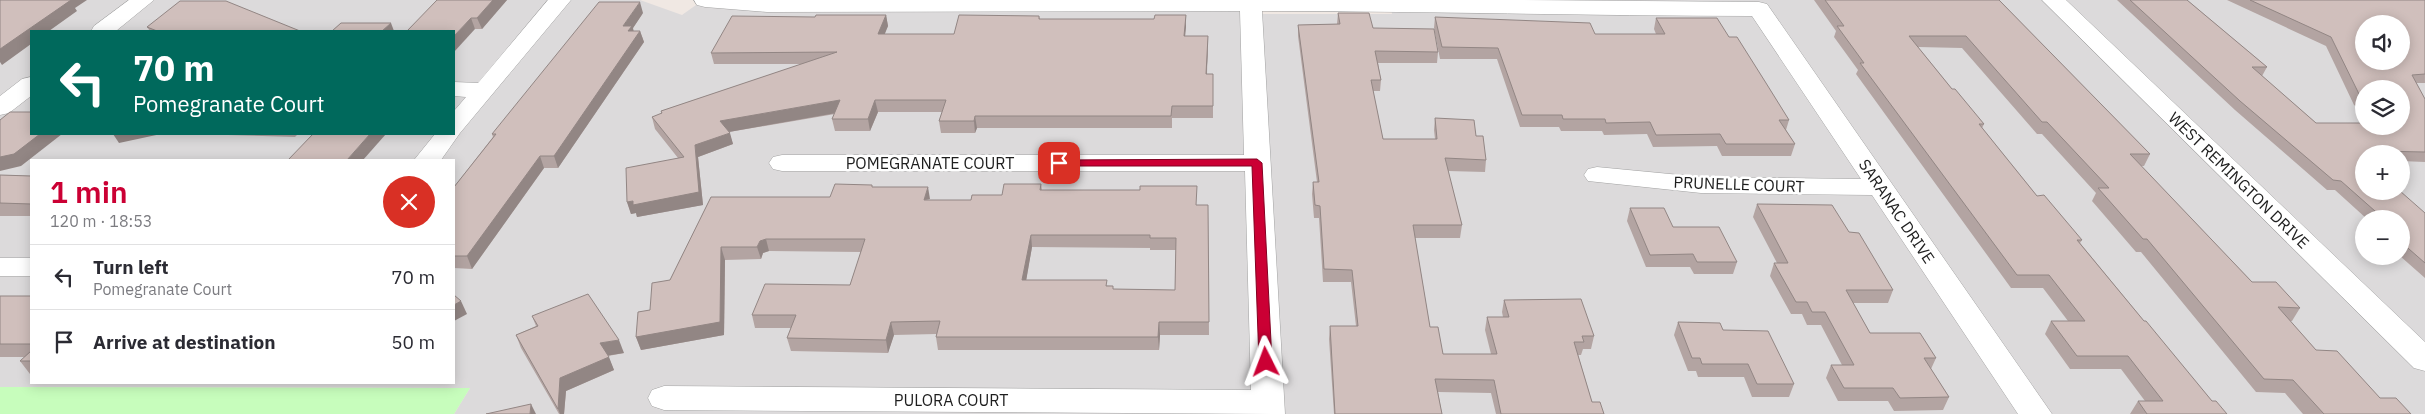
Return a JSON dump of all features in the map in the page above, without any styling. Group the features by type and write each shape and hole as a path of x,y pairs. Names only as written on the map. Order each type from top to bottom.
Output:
{"street":[{"path":"103,30 143,0"},
{"path":"455,126 560,0"},
{"path":"705,0 767,5 972,3 1251,5 1268,408"},
{"name":"WEST REMINGTON DRIVE","path":"2053,0 2425,360"},
{"name":"SARANAC DRIVE","path":"1251,5 1447,4 1586,9 1759,9 2035,414"},
{"path":"0,108 30,85"},
{"path":"455,89 484,90"},
{"path":"428,159 447,135"},
{"name":"POMEGRANATE COURT","path":"782,163 1257,163"},
{"name":"PRUNELLE COURT","path":"1597,175 1701,185 1880,187"},
{"path":"0,267 30,267"},
{"name":"PULORA COURT","path":"664,398 1268,408"}],"shaded area":[{"path":"0,0 640,0 682,15 703,0 1239,0 1240,14 1392,14 1390,0 2425,0 2425,414 454,414 470,388 0,387"}],"green space":[{"path":"0,387 470,388 454,414 0,414"}],"building":[{"path":"0,0 71,0 0,49"},
{"path":"437,0 493,0 477,18 471,18 455,35 455,30 408,30"},
{"path":"1825,0 1999,0 2150,154 2130,154 2252,282 2276,282 2300,308 2278,307 2316,350 2337,351 2380,398 2396,398 2411,414 2324,414 2293,380 2264,379 2147,239 2143,239 2098,188 2109,188 2047,122 2042,122 1966,36 1909,36 1952,89 1955,89 1984,124 1979,124 2037,196 2044,195 2082,240 2077,240 2144,321 2146,321 2212,401 2216,401 2227,414 2147,414 2138,401 2163,401 2128,356 2077,356 2051,321 2085,321 2049,275 2017,275 1860,63 1864,63 1837,26 1844,26"},
{"path":"2130,0 2187,0 2267,67 2252,67 2316,123 2355,123 2355,135 2410,135 2410,80 2355,80 2355,86 2331,37 2250,0 2425,0 2425,74 2412,75 2425,99 2425,152 2410,152 2410,145 2355,145 2355,193 2341,181 2333,180 2240,101"},
{"path":"180,1 226,1 298,30 154,30 147,27"},
{"path":"599,2 640,2 623,26 632,26 628,31 640,31 554,156 540,156 467,256 455,256 455,186 496,134 492,134"},
{"path":"1338,13 1369,13 1373,28 1434,29 1438,52 1375,51 1381,80 1371,80 1383,139 1437,139 1435,118 1474,120 1476,136 1483,136 1486,160 1445,158 1462,225 1413,225 1430,327 1438,327 1443,354 1497,354 1487,317 1509,317 1504,300 1581,299 1594,336 1582,336 1584,342 1574,342 1592,402 1600,402 1604,414 1501,414 1494,380 1435,379 1442,414 1335,414 1330,326 1358,326 1352,270 1324,269 1320,206 1315,205 1313,182 1319,182 1298,25 1340,24"},
{"path":"816,15 886,15 878,34 954,34 959,15 1039,16 1039,19 1154,19 1155,15 1186,15 1184,36 1208,36 1206,74 1213,74 1213,106 1172,106 1171,116 975,116 974,121 939,121 946,100 875,100 868,119 832,119 840,100 720,121 730,133 695,145 699,192 633,205 633,201 627,202 626,168 684,157 652,117 662,113 661,111 837,52 711,53 732,16 815,17"},
{"path":"1435,17 1590,23 1595,34 1665,34 1656,18 1717,18 1729,37 1737,37 1789,120 1779,120 1795,144 1726,144 1720,134 1656,135 1650,122 1606,123 1605,119 1563,119 1562,115 1522,115 1498,48 1442,47"},
{"path":"341,23 391,23 383,30 333,30"},
{"path":"10,112 30,112 30,135 39,135 14,154 0,157 0,120"},
{"path":"312,135 369,135 348,159 289,159"},
{"path":"0,175 30,176 30,204 0,203"},
{"path":"835,184 872,185 872,187 928,187 924,200 971,200 972,195 1002,195 1004,184 1041,184 1040,190 1140,190 1140,186 1197,186 1196,205 1208,205 1209,322 1159,322 1158,337 936,337 940,321 891,322 886,340 787,338 796,315 752,315 765,284 850,285 865,239 766,239 760,241 757,247 721,247 720,322 636,337 638,312 650,310 652,283 670,280 711,197 830,197","holes":["1031,235 1150,235 1150,238 1176,238 1175,290 1113,289 1113,286 1106,286 1107,280 1022,280"]},
{"path":"2362,200 2410,200 2425,213 2425,263 2410,250 2410,210 2374,210"},
{"path":"1757,204 1832,205 1849,232 1859,233 1893,290 1846,290 1870,333 1920,333 1936,358 1924,358 1949,397 1900,398 1893,388 1844,388 1831,365 1854,365 1825,312 1812,312 1807,302 1796,302 1774,263 1788,263"},
{"path":"1630,208 1664,208 1673,227 1719,227 1737,262 1697,262 1693,254 1650,255"},
{"path":"588,294 619,340 600,343 609,357 560,378 558,409 516,335 538,326 532,316"},
{"path":"0,296 30,296 30,344 0,344"},
{"path":"455,296 461,301 455,304"},
{"path":"1678,322 1720,323 1723,330 1768,331 1794,384 1757,384 1748,364 1702,364 1700,358 1692,358"},
{"path":"30,352 30,361 20,361"},
{"path":"531,404 530,414 486,414"}],"route":[{"path":"1059,163 1257,163 1266,362"}]}
